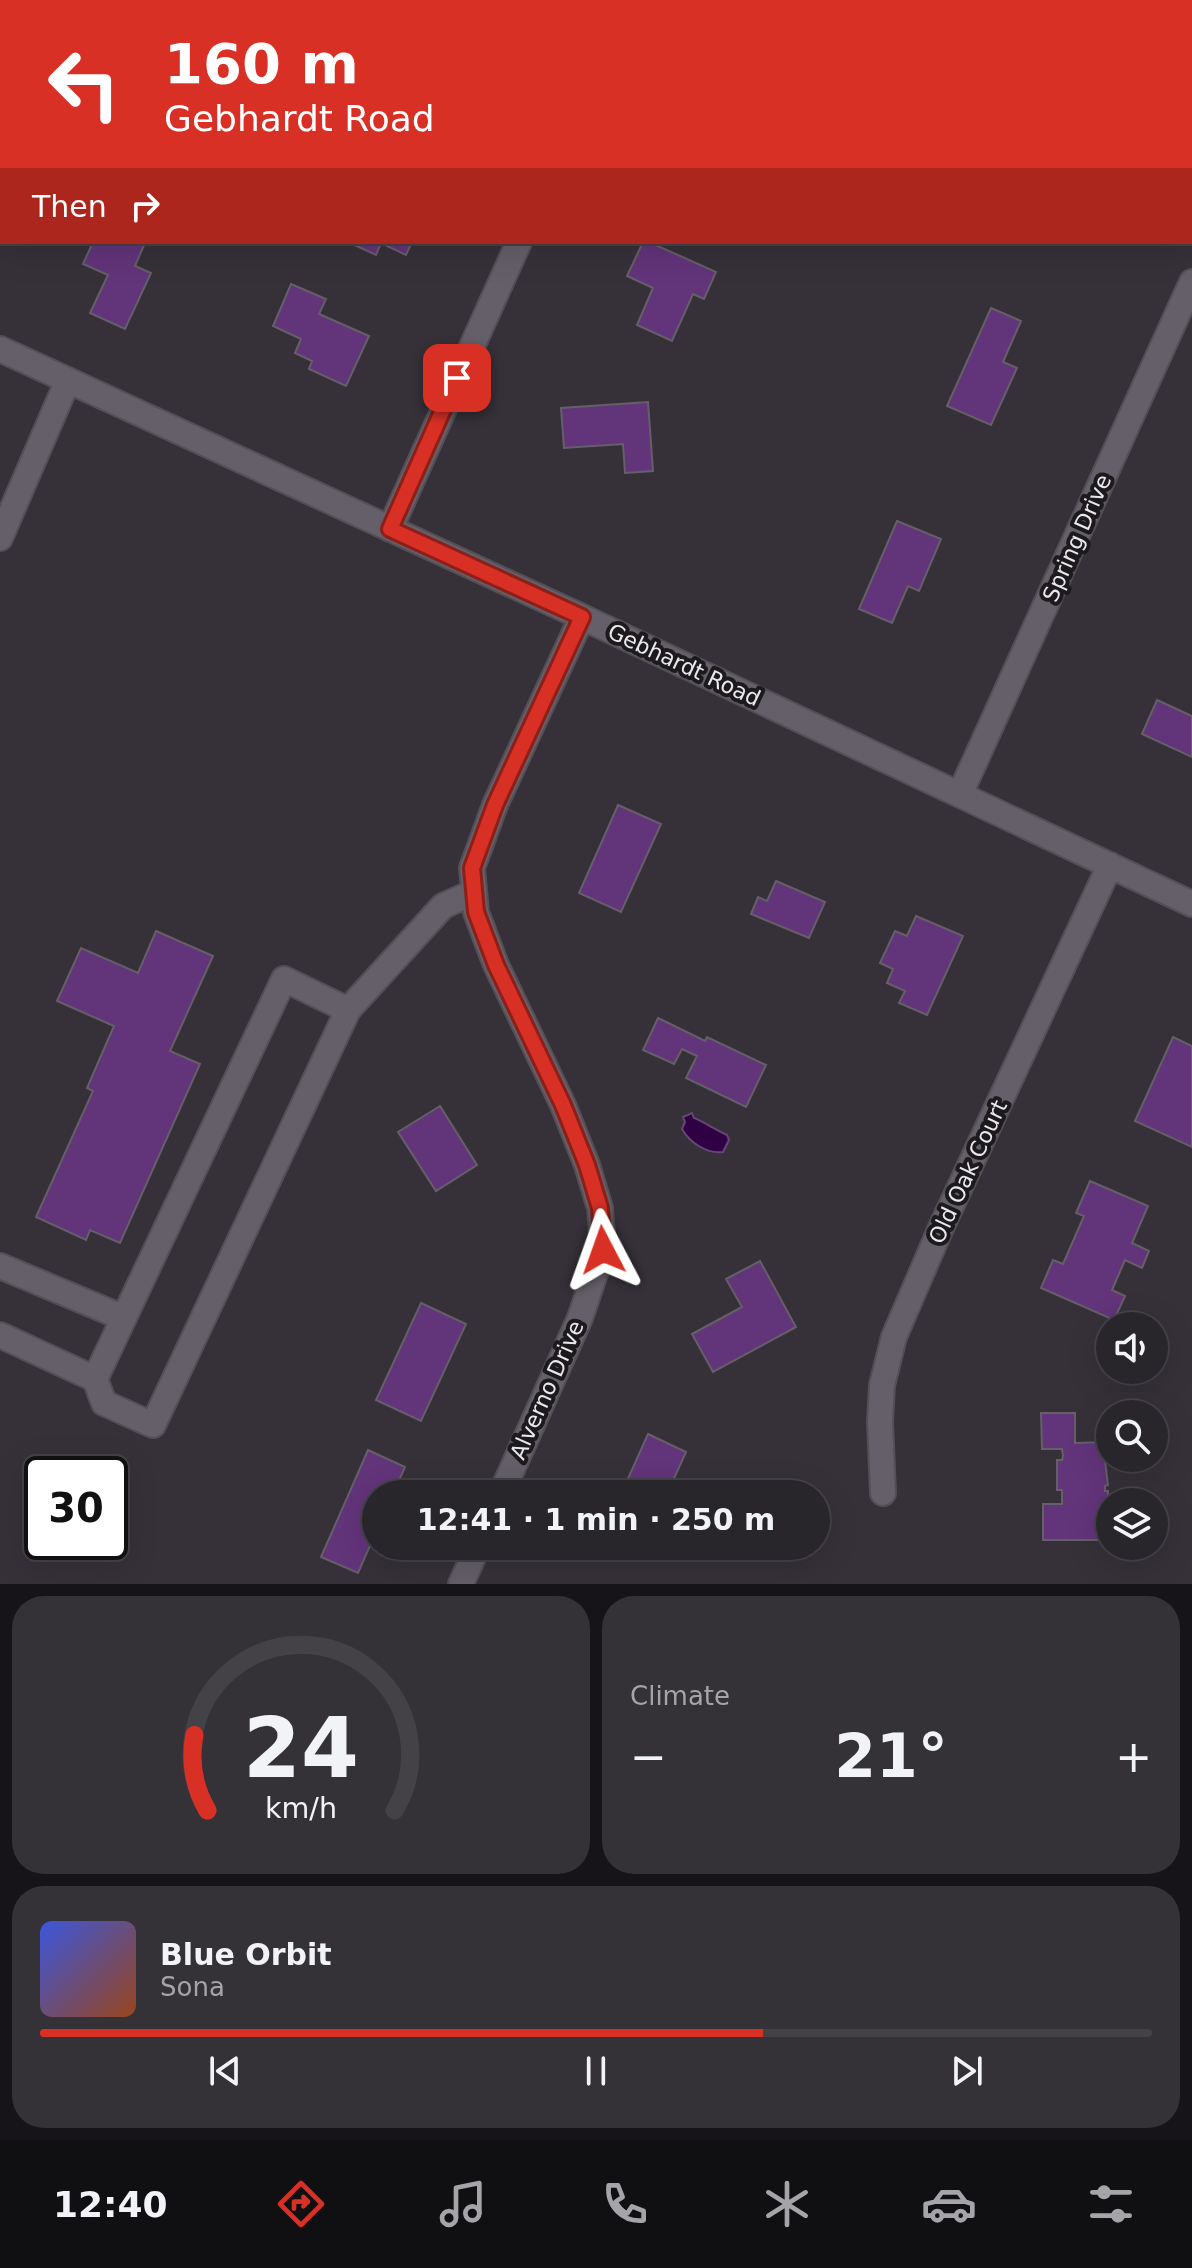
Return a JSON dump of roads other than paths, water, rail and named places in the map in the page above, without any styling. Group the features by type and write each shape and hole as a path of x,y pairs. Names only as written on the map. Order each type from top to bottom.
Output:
{"street":[{"path":"390,529 518,244"},
{"name":"Spring Drive","path":"960,794 1192,282"},
{"name":"Gebhardt Road","path":"0,349 582,617 1192,904"},
{"path":"0,538 68,380"},
{"name":"Alverno Drive","path":"507,1480 580,1318 603,1250 600,1208 587,1165 563,1105 496,965 476,912 472,868 495,805 582,617"},
{"name":"Old Oak Court","path":"883,1493 882,1385 894,1337 940,1230 1110,865"},
{"path":"0,1335 95,1379 104,1403 153,1425 348,1010 443,906 474,892"},
{"path":"95,1379 284,979 348,1010"},
{"path":"0,1266 124,1318"},
{"path":"461,1584 472,1560"}]}
